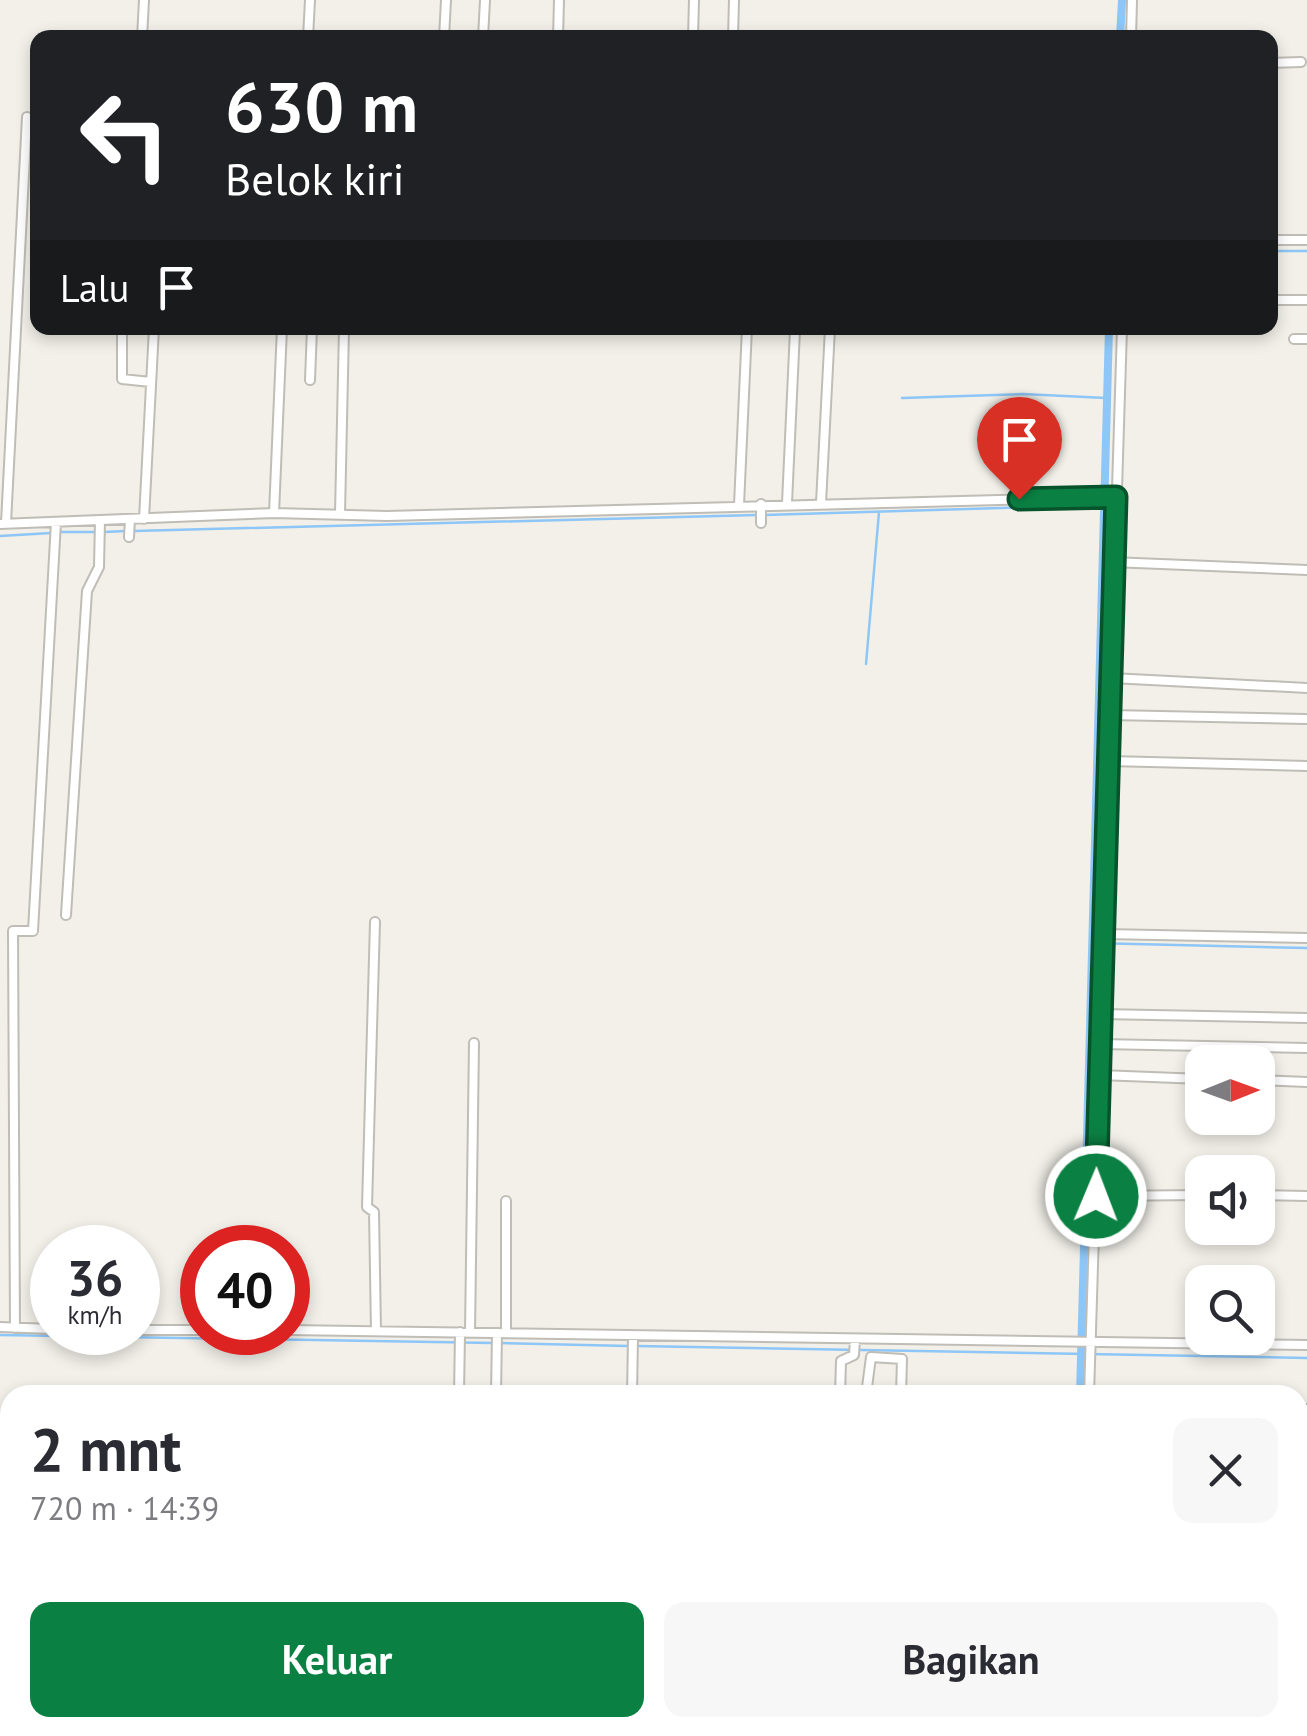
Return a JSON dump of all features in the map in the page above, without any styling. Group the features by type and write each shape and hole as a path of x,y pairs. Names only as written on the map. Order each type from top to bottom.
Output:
{"street":[{"path":"142,30 144,0"},
{"path":"308,30 310,0"},
{"path":"444,30 446,0"},
{"path":"483,30 484,0"},
{"path":"558,30 559,0"},
{"path":"693,30 694,0"},
{"path":"733,30 734,0"},
{"path":"1130,30 1132,0"},
{"path":"1278,63 1301,62"},
{"path":"26,117 3,524 56,529 100,523 129,530 144,519 274,512 739,505 761,514 787,503 1114,498"},
{"path":"1278,240 1307,240"},
{"path":"1278,300 1307,300"},
{"path":"122,335 122,379 151,382"},
{"path":"144,519 154,335"},
{"path":"274,512 282,335"},
{"path":"310,380 312,335"},
{"path":"340,514 344,335"},
{"path":"739,505 747,335"},
{"path":"787,503 794,335"},
{"path":"821,502 830,335"},
{"path":"1089,1385 1122,335"},
{"path":"1294,340 1307,340"},
{"path":"66,916 86,591 100,567 100,523"},
{"path":"15,1328 14,931 32,931 56,529"},
{"path":"1112,562 1307,570"},
{"path":"1110,678 1307,688"},
{"path":"1110,715 1304,719"},
{"path":"1110,761 1307,766"},
{"path":"375,922 368,1207 374,1212 376,1331"},
{"path":"1104,940 1307,938"},
{"path":"1100,1014 1307,1018"},
{"path":"459,1385 474,1043"},
{"path":"1099,1044 1307,1048"},
{"path":"1100,1075 1185,1078"},
{"path":"1275,1081 1307,1082"},
{"path":"1096,1196 1185,1195"},
{"path":"1275,1195 1307,1196"},
{"path":"497,1385 506,1201"},
{"path":"0,1327 30,1328"},
{"path":"310,1330 464,1333 633,1343 1307,1345"},
{"path":"894,1341 894,1356"},
{"path":"632,1385 633,1343"},
{"path":"841,1385 842,1358 854,1355 855,1344"},
{"path":"867,1385 868,1360 894,1356 902,1359 901,1385"}],"waterway":[{"path":"1120,30 1122,0"},
{"path":"1278,251 1307,251"},
{"path":"1080,1385 1109,335"},
{"path":"902,398 1023,394 1106,398"},
{"path":"764,515 1102,505"},
{"path":"866,664 879,512"},
{"path":"134,531 756,515"},
{"path":"104,532 126,531"},
{"path":"59,532 96,532"},
{"path":"0,536 51,533"},
{"path":"1092,943 1307,948"},
{"path":"0,1335 493,1343"},
{"path":"501,1343 628,1346"},
{"path":"636,1346 1307,1358"}],"route":[{"path":"1019,499 1116,497 1096,1196"}]}
